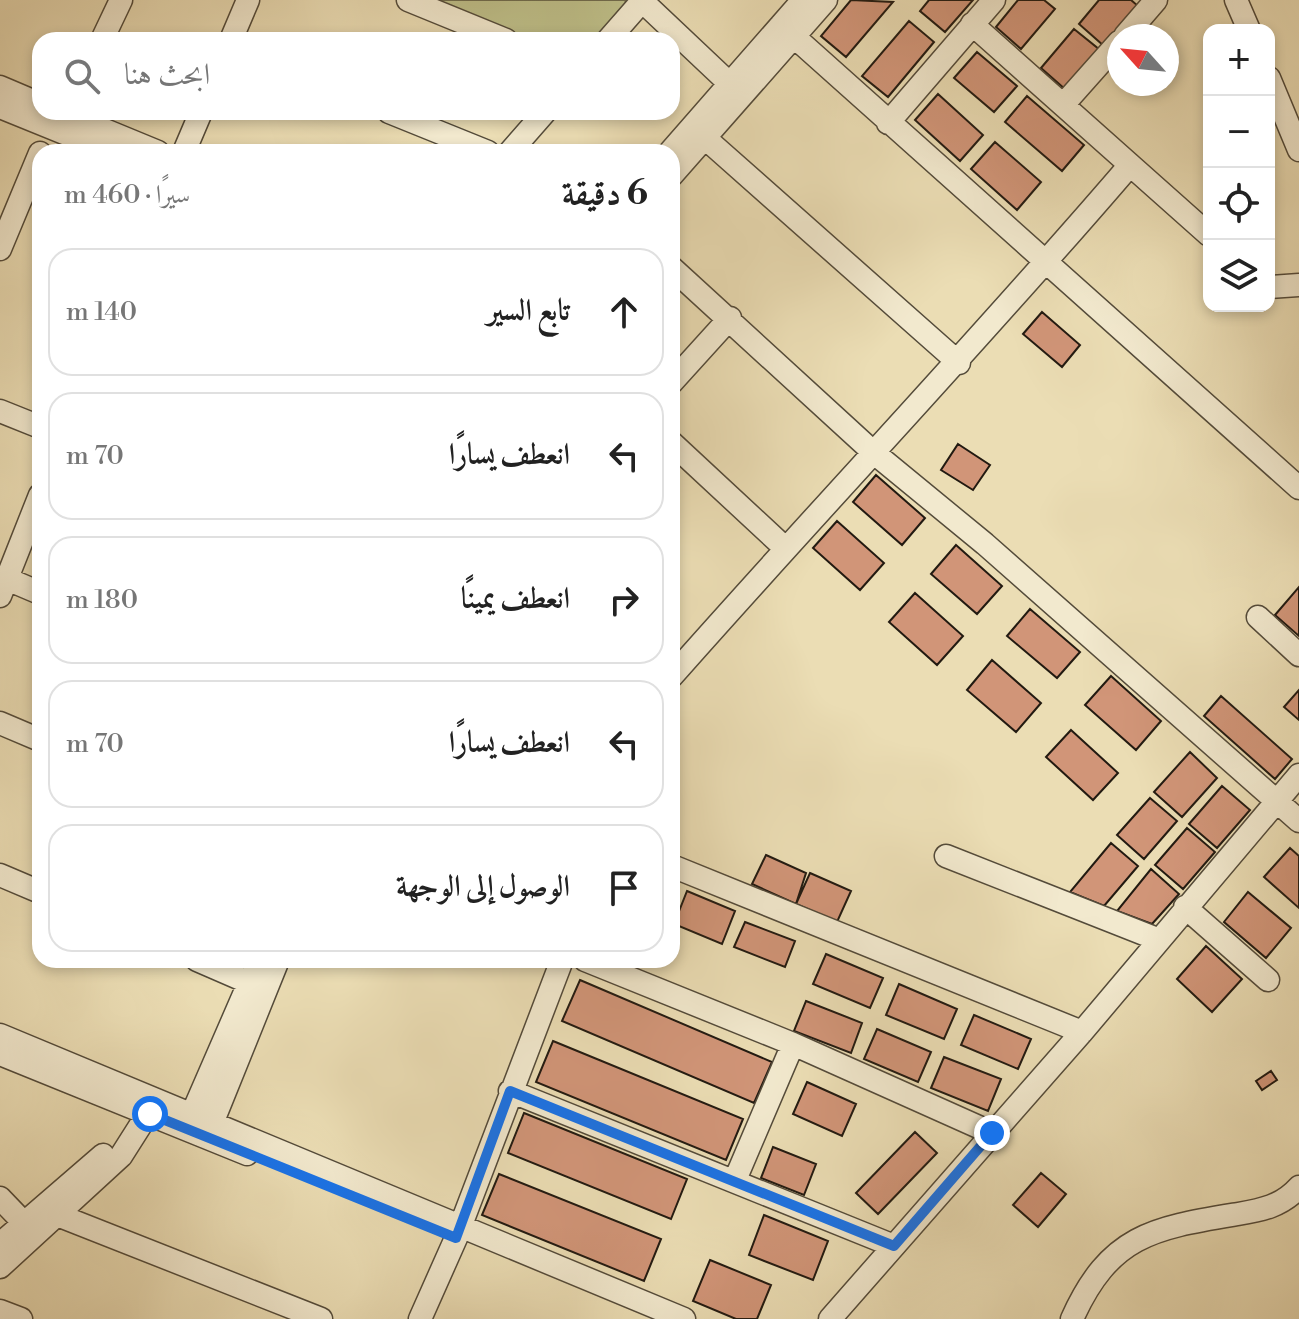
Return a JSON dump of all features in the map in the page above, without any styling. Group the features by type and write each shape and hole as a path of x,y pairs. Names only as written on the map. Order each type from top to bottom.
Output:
{"street":[{"path":"106,32 121,0"},
{"path":"234,32 248,0"},
{"path":"408,0 486,32"},
{"path":"615,32 642,0 676,32"},
{"path":"888,123 994,0"},
{"path":"1135,24 1156,0"},
{"path":"1236,0 1246,24"},
{"path":"677,144 730,84 818,1"},
{"path":"972,24 1203,230"},
{"path":"787,32 1299,488"},
{"path":"680,166 787,32"},
{"path":"680,36 730,84"},
{"path":"1063,105 1107,56"},
{"path":"0,87 32,101"},
{"path":"1275,92 1299,150"},
{"path":"0,107 32,112"},
{"path":"45,144 60,120"},
{"path":"67,120 100,144"},
{"path":"73,120 137,144"},
{"path":"187,144 198,120"},
{"path":"409,120 468,144"},
{"path":"517,144 538,120"},
{"path":"705,138 959,363"},
{"path":"680,667 873,452 959,363 1130,165"},
{"path":"0,249 32,171"},
{"path":"680,275 873,452 985,544 1299,821"},
{"path":"1275,287 1299,285"},
{"path":"680,373 730,318"},
{"path":"0,411 32,424"},
{"path":"680,450 785,548"},
{"path":"32,515 3,588 32,592"},
{"path":"1258,617 1299,655"},
{"path":"0,723 32,737"},
{"path":"830,1319 1082,1032 1157,939 1299,775"},
{"path":"946,856 1157,939"},
{"path":"680,869 1082,1032"},
{"path":"0,875 32,889"},
{"path":"1185,907 1268,980"},
{"path":"215,968 250,983"},
{"path":"199,1126 256,968"},
{"path":"199,1126 274,968"},
{"path":"420,1319 457,1233 559,968"},
{"path":"605,968 793,1044 992,1133"},
{"path":"0,1035 154,1107 457,1233 652,1319"},
{"path":"735,1180 793,1044"},
{"path":"0,1054 154,1107"},
{"path":"510,1091 894,1246"},
{"path":"0,1267 60,1216 127,1150 154,1107"},
{"path":"0,1244 114,1145 134,1136"},
{"path":"1072,1319 1099,1270 1117,1251 1140,1236 1166,1226 1272,1207 1299,1187"},
{"path":"0,1198 24,1223"},
{"path":"60,1216 321,1319"},
{"path":"457,1233 684,1319"},
{"path":"0,1311 21,1319"}],"green space":[{"path":"432,0 627,2 603,32 510,32"}],"building":[{"path":"851,0 893,2 846,57 821,36"},
{"path":"929,0 973,0 945,32 920,11"},
{"path":"1018,0 1044,0 1055,9 1021,49 996,27"},
{"path":"1099,0 1131,0 1138,6 1123,24 1107,24 1107,42 1104,46 1079,24"},
{"path":"909,21 934,42 888,97 862,76"},
{"path":"1074,29 1100,50 1066,90 1041,68"},
{"path":"977,52 1017,86 994,112 954,78"},
{"path":"938,94 983,135 960,161 915,120"},
{"path":"1027,96 1084,145 1062,171 1005,122"},
{"path":"995,142 1041,182 1017,210 971,169"},
{"path":"1042,312 1080,345 1062,367 1023,334"},
{"path":"958,444 990,465 973,490 941,470"},
{"path":"876,475 925,518 902,545 853,502"},
{"path":"837,521 884,563 860,590 813,548"},
{"path":"956,545 1002,586 977,614 931,574"},
{"path":"1299,587 1299,636 1275,615"},
{"path":"915,593 963,636 937,665 889,622"},
{"path":"1030,609 1080,652 1057,678 1007,636"},
{"path":"992,660 1041,703 1016,732 967,690"},
{"path":"1111,676 1161,721 1136,750 1085,705"},
{"path":"1299,690 1299,720 1284,707"},
{"path":"1221,696 1292,759 1275,779 1204,716"},
{"path":"1071,730 1118,773 1093,800 1046,757"},
{"path":"1190,752 1217,778 1182,817 1154,792"},
{"path":"1222,786 1250,810 1217,848 1189,824"},
{"path":"1150,798 1177,821 1144,859 1117,835"},
{"path":"1187,828 1215,852 1183,889 1155,865"},
{"path":"1111,843 1138,866 1104,906 1070,892"},
{"path":"1290,848 1299,856 1299,908 1264,877"},
{"path":"766,855 806,873 796,904 752,884"},
{"path":"1151,869 1179,894 1152,924 1117,911"},
{"path":"810,873 851,891 837,922 796,904"},
{"path":"687,891 735,911 722,944 680,926 680,909"},
{"path":"1248,892 1291,928 1266,958 1224,922"},
{"path":"745,922 795,941 785,967 734,947"},
{"path":"1206,946 1242,979 1212,1012 1177,979"},
{"path":"826,954 883,978 870,1008 813,984"},
{"path":"580,980 772,1062 754,1103 562,1021"},
{"path":"899,984 957,1009 944,1039 886,1015"},
{"path":"806,1001 862,1023 851,1053 794,1031"},
{"path":"974,1015 1031,1039 1018,1069 961,1045"},
{"path":"877,1029 931,1052 918,1082 864,1059"},
{"path":"553,1041 743,1119 726,1160 536,1082"},
{"path":"944,1057 1001,1079 988,1111 931,1088"},
{"path":"1271,1071 1277,1080 1262,1090 1256,1081"},
{"path":"807,1082 856,1104 842,1136 793,1114"},
{"path":"524,1113 687,1179 671,1219 508,1153"},
{"path":"915,1132 937,1153 878,1214 856,1193"},
{"path":"773,1147 816,1164 804,1195 761,1178"},
{"path":"1041,1173 1066,1194 1038,1227 1013,1205"},
{"path":"499,1174 661,1239 644,1281 482,1215"},
{"path":"764,1215 828,1241 813,1280 749,1255"},
{"path":"710,1260 771,1285 757,1319 736,1319 693,1301"}],"route":[{"path":"150,1114 456,1238 510,1091 894,1246 992,1133"}]}
